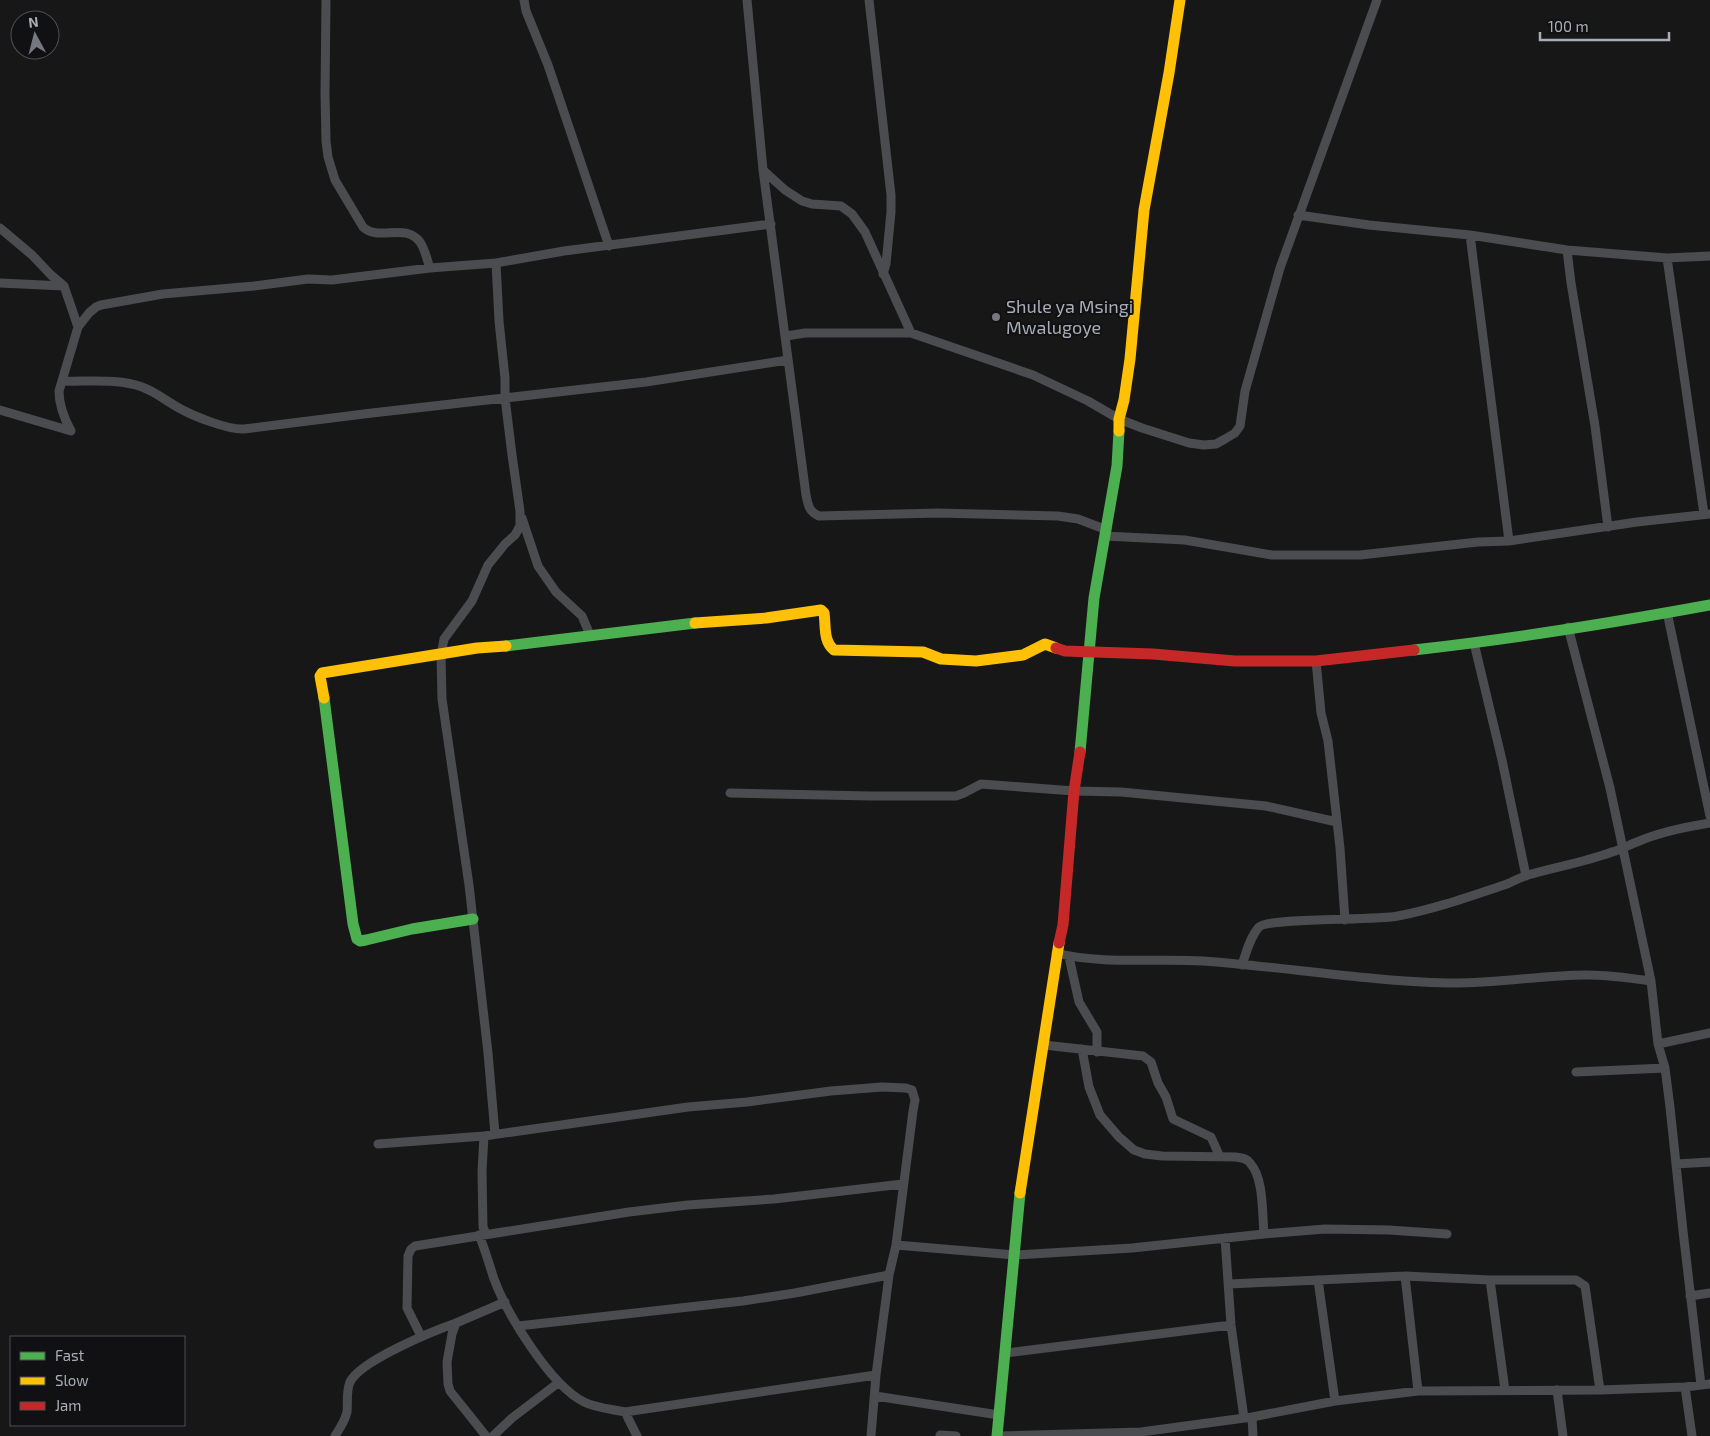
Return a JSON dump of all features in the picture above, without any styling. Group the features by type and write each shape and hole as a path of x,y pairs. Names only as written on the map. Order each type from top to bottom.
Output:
{"street":[{"path":"326,0 324,47 326,141 331,170 362,227 372,232 400,232 413,236 420,242 430,268"},
{"path":"524,0 526,11 556,89 609,246"},
{"path":"747,0 763,170 806,495 810,510 813,514 819,516 938,512 1058,516 1078,519 1106,533 1184,540 1272,555 1308,556 1360,555 1478,542 1509,541 1707,514 1667,258"},
{"path":"868,0 892,204 886,264 882,274"},
{"path":"1180,0 1144,210 1130,359 1124,400 1118,419 1117,466 1094,598 1081,742 1074,791 1063,925 1056,953 1044,1045 1022,1175 998,1436 1141,1432 1248,1418 1335,1401 1418,1391 1600,1390 1685,1387 1706,1384 1690,1296 1665,1068 1658,1044 1651,981 1601,751 1568,627"},
{"path":"786,336 805,333 911,333 1033,375 1088,401 1118,419 1189,443 1216,444 1235,433 1240,426 1245,391 1280,268 1378,0"},
{"path":"763,170 785,190 802,201 812,204 841,206 852,214 865,232 882,274 911,333"},
{"path":"1298,215 1369,225 1470,235 1567,250 1667,258 1710,256"},
{"path":"0,410 71,431 62,414 59,391 78,327 98,306 163,294 308,279 332,280 430,268 496,263 564,251 771,224"},
{"path":"0,228 64,286 78,327"},
{"path":"1470,235 1509,541"},
{"path":"1567,250 1595,426 1608,527"},
{"path":"494,1134 473,919 456,783 442,699 440,655 444,639 472,601 488,565 518,531 520,526 505,398 506,378 499,321 496,263"},
{"path":"0,283 64,286"},
{"path":"62,381 118,383 140,386 190,414 236,429 646,382 788,360"},
{"path":"520,516 538,566 556,592 582,616 590,635"},
{"path":"473,919 412,929 366,940 357,939 353,924 328,721 320,674 325,671 477,648 526,644 674,624 766,618 820,610 824,613 827,643 834,650 923,652 941,659 976,661 1024,655 1045,644 1065,651 1235,660 1316,661 1474,643 1710,605"},
{"path":"1667,612 1710,816"},
{"path":"1474,643 1502,760 1526,876"},
{"path":"1316,661 1321,713 1328,741 1345,920"},
{"path":"730,793 956,796 979,784 1010,785 1074,791 1121,792 1266,806 1337,822"},
{"path":"1242,965 1252,939 1260,927 1265,924 1272,922 1396,917 1429,910 1526,876 1593,859 1658,834 1710,823"},
{"path":"1056,953 1116,960 1202,961 1342,976 1449,983 1586,975 1651,981"},
{"path":"1069,956 1079,1002 1096,1032 1097,1052"},
{"path":"1658,1044 1710,1033"},
{"path":"1044,1045 1148,1058 1166,1097 1173,1119 1211,1136 1220,1157"},
{"path":"1082,1049 1089,1087 1100,1115 1119,1137 1134,1150 1145,1154 1162,1156 1244,1158 1250,1162 1260,1182 1264,1234"},
{"path":"1576,1072 1665,1068"},
{"path":"378,1144 484,1136 688,1107 747,1102 831,1090 882,1087 912,1090 915,1100 896,1245 889,1275 876,1375 871,1436"},
{"path":"484,1136 482,1235 494,1279 518,1326 558,1383 569,1393 584,1402 598,1407 625,1412 876,1375"},
{"path":"1676,1164 1710,1162"},
{"path":"421,1336 407,1308 409,1252 415,1246 629,1212 774,1199 904,1184"},
{"path":"896,1245 1015,1255 1132,1248 1325,1229 1447,1234"},
{"path":"1225,1238 1231,1325 1253,1436"},
{"path":"518,1326 742,1301 889,1275"},
{"path":"1229,1284 1405,1276 1490,1280 1576,1280 1585,1286 1600,1390"},
{"path":"1405,1276 1418,1391"},
{"path":"1318,1280 1335,1401"},
{"path":"1490,1280 1505,1390"},
{"path":"1690,1296 1710,1293"},
{"path":"335,1436 345,1419 349,1384 354,1376 385,1355 421,1336 505,1302"},
{"path":"456,1323 447,1362 448,1384 450,1391 486,1436"},
{"path":"1006,1353 1231,1325"},
{"path":"493,1436 512,1418 558,1383"},
{"path":"1685,1387 1692,1436"},
{"path":"1557,1390 1563,1436"},
{"path":"875,1396 999,1415"},
{"path":"625,1412 637,1436"},
{"path":"940,1435 956,1436"}],"traffic: fast":[{"path":"1080,752 1094,598 1117,466 1119,431"},
{"path":"1414,650 1562,630 1710,605"},
{"path":"506,646 695,623"},
{"path":"324,698 353,924 357,939 360,941 366,940 412,929 473,919"},
{"path":"997,1436 1020,1193"}],"traffic: slow":[{"path":"1119,431 1119,419 1130,359 1144,210 1180,0"},
{"path":"695,623 766,618 821,610 824,613 828,642 834,650 923,652 941,659 976,661 1023,655 1045,644 1056,648"},
{"path":"324,698 320,676 322,673 477,648 506,646"},
{"path":"1020,1193 1059,943"}],"traffic: jam":[{"path":"1056,648 1065,651 1153,654 1235,661 1316,661 1414,650"},
{"path":"1059,943 1063,925 1074,791 1080,752"}],"place":[{"name":"Shule ya Msingi Mwalugoye","path":"996,317"}]}
